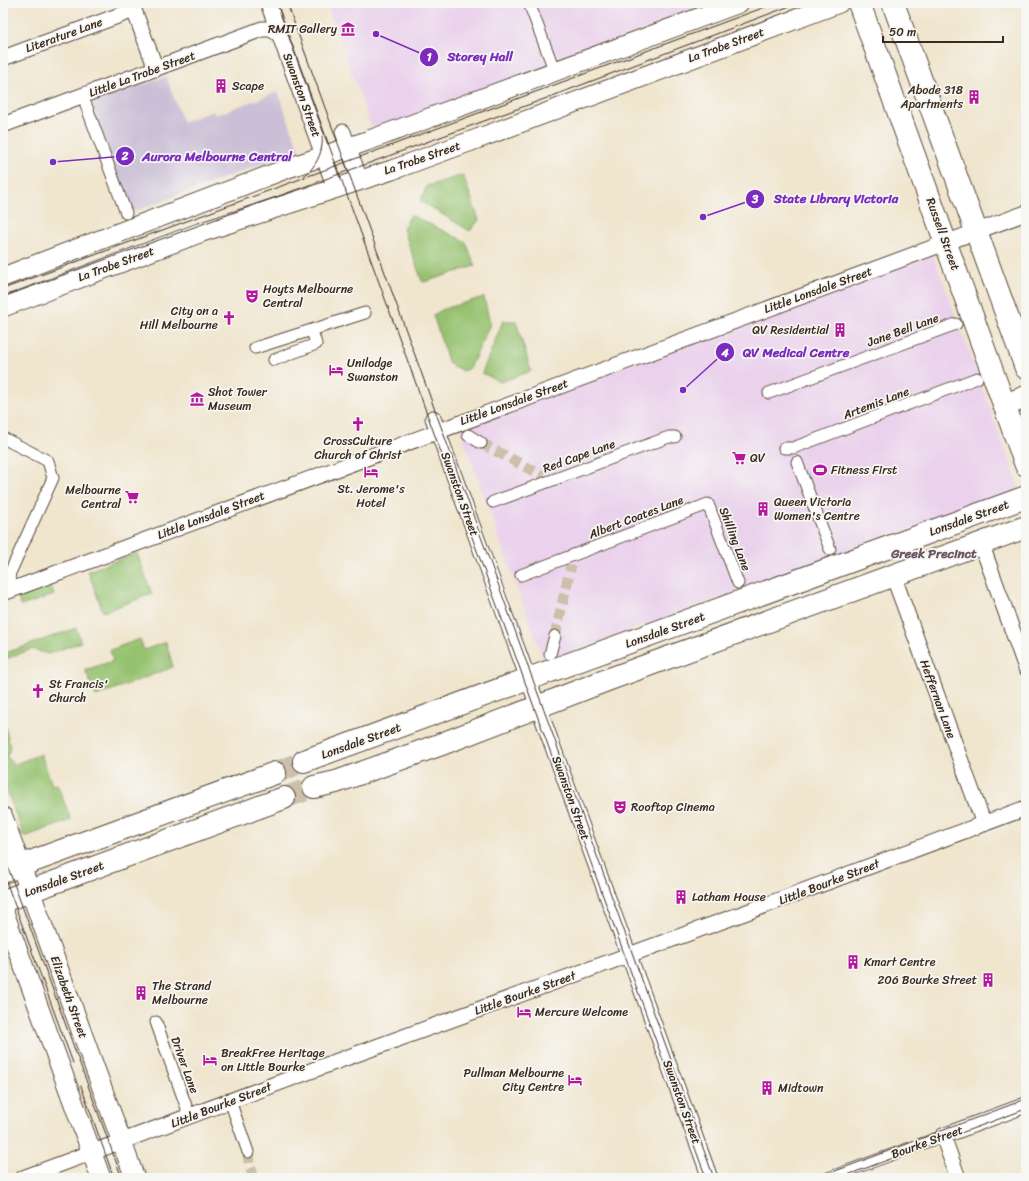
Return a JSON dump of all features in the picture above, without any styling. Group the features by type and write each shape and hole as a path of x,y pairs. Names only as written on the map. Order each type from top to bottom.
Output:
{"main road":[{"name":"Russell Street","path":"859,3 1026,465"},
{"path":"893,3 1026,368"},
{"path":"1004,405 1026,397"},
{"name":"Lonsdale Street","path":"304,761 722,610 1026,497"},
{"path":"314,787 351,777 607,680 731,636 1026,527"},
{"path":"788,585 797,611"},
{"path":"722,610 731,636"},
{"path":"597,654 607,680"},
{"path":"12,869 275,773"},
{"name":"Lonsdale Street","path":"3,901 284,798"}],"street":[{"name":"Swanston Street","path":"268,3 335,188"},
{"path":"529,3 555,72"},
{"path":"3,277 324,156 346,140 555,72 739,3"},
{"name":"La Trobe Street","path":"3,306 202,232 360,180 477,139 839,3"},
{"name":"Literature Lane","path":"3,58 134,10 156,69"},
{"name":"Little La Trobe Street","path":"3,125 83,101 156,69 262,29 271,29 280,35"},
{"path":"83,101 126,213"},
{"path":"346,140 360,180"},
{"name":"Little Lonsdale Street","path":"8,591 435,425 1026,214"},
{"path":"255,348 365,313"},
{"name":"Jane Bell Lane","path":"769,393 956,324"},
{"path":"274,360 316,344 312,330"},
{"name":"Artemis Lane","path":"784,448 793,448 976,378"},
{"name":"Swanston Street","path":"435,425 710,1178"},
{"path":"468,435 481,443"},
{"name":"Red Cape Lane","path":"493,502 547,478 669,437 676,437"},
{"path":"3,438 51,459 53,478 9,575 8,591"},
{"path":"798,462 830,549"},
{"name":"Albert Coates Lane","path":"521,575 573,560 708,504"},
{"name":"Shilling Lane","path":"708,504 738,583"},
{"path":"981,543 1026,668"},
{"name":"Heffernan Lane","path":"893,575 984,824"},
{"path":"550,654 555,636"},
{"name":"Little Bourke Street","path":"25,1178 1026,808"},
{"name":"Elizabeth Street","path":"3,817 12,869 30,891 135,1178"},
{"path":"3,910 101,1178"},
{"name":"Driver Lane","path":"156,1022 190,1117"},
{"path":"230,1102 248,1152"},
{"name":"Bourke Street","path":"828,1178 1026,1106"},
{"path":"943,1136 958,1178"}],"shaded area":[{"path":"326,3 715,3 373,131"},
{"path":"166,76 183,122 213,111 215,115 278,92 299,150 130,213 91,103"},
{"name":"QV","path":"933,255 1020,489 544,662 459,427"}],"green space":[{"path":"463,175 479,220 470,231 420,201 427,186"},
{"path":"411,215 466,242 475,266 424,282 422,281 403,228"},
{"path":"484,297 490,324 470,368 462,371 457,367 453,368 452,363 449,364 433,315 444,309"},
{"path":"503,321 516,321 531,371 501,382 482,373"},
{"path":"137,553 152,594 103,612 88,571"},
{"path":"51,585 54,595 21,606 18,598"},
{"path":"76,628 81,642 48,654 32,649 3,660 3,654"},
{"path":"140,639 144,650 166,642 173,667 96,696 85,670 113,661 110,650"},
{"path":"3,717 10,748 7,756 9,760 15,764 41,754 52,785 57,784 71,820 24,837 3,780"}],"tunnel":[{"path":"481,443 543,476"},
{"path":"555,636 571,565"},
{"path":"275,773 304,761"},
{"path":"284,798 314,787"},
{"path":"248,1152 249,1164 254,1178"}],"tram line":[{"path":"277,3 706,1178"},
{"path":"287,3 714,1178"},
{"path":"3,289 776,3"},
{"path":"3,297 547,98 798,3"},
{"path":"304,176 312,168 318,158 322,147 322,136"},
{"path":"3,854 122,1178"},
{"path":"3,873 73,1063"},
{"path":"81,1086 114,1178"},
{"path":"817,1178 1026,1099"},
{"path":"839,1178 1026,1109"}],"place":[{"name":"RMIT Gallery","path":"348,29"},
{"name":"Storey Hall","path":"376,34"},
{"name":"Scape","path":"221,86"},
{"name":"Abode 318 Apartments","path":"974,97"},
{"name":"Aurora Melbourne Central","path":"53,162"},
{"name":"State Library Victoria","path":"703,217"},
{"name":"Hoyts Melbourne Central","path":"252,296"},
{"name":"City on a Hill Melbourne","path":"229,318"},
{"name":"QV Residential","path":"840,330"},
{"name":"Unilodge Swanston","path":"336,370"},
{"name":"QV Medical Centre","path":"683,390"},
{"name":"Shot Tower Museum","path":"197,399"},
{"name":"CrossCulture Church of Christ","path":"358,424"},
{"name":"QV","path":"739,458"},
{"name":"Fitness First","path":"820,470"},
{"name":"St. Jerome's Hotel","path":"371,472"},
{"name":"Melbourne Central","path":"132,497"},
{"name":"Queen Victoria Women's Centre","path":"763,509"},
{"name":"St Francis' Church","path":"38,691"},
{"name":"Rooftop Cinema","path":"620,807"},
{"name":"Latham House","path":"681,897"},
{"name":"Kmart Centre","path":"853,962"},
{"name":"206 Bourke Street","path":"988,980"},
{"name":"The Strand Melbourne","path":"141,993"},
{"name":"Mercure Welcome","path":"524,1012"},
{"name":"BreakFree Heritage on Little Bourke","path":"210,1060"},
{"name":"Pullman Melbourne City Centre","path":"575,1080"},
{"name":"Midtown","path":"767,1088"}],"district":[{"name":"Greek Precinct","path":"934,553"}]}
